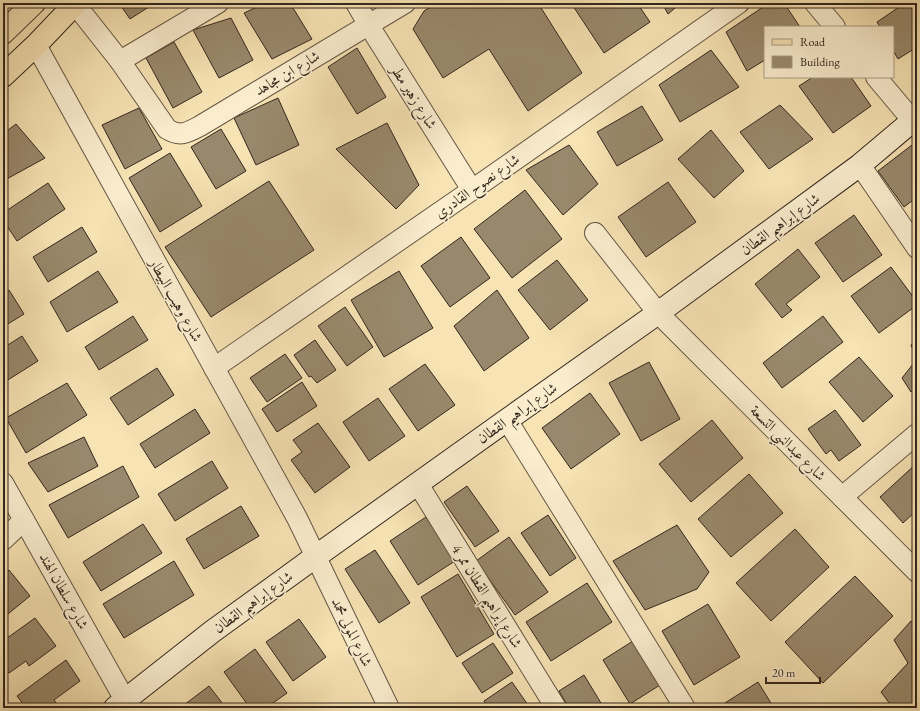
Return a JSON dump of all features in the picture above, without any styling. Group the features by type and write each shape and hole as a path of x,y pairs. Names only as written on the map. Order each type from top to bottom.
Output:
{"main road":[{"path":"3,33 34,3"},
{"path":"3,76 36,45 76,3"}],"street":[{"path":"76,3 120,61 218,3"},
{"name":"شارع زهير مطر","path":"356,3 472,190"},
{"name":"شارع ابن مجاهد","path":"120,61 167,129 180,133 192,130 405,3"},
{"name":"شارع نصوح القادري","path":"214,368 739,3"},
{"path":"815,3 834,26"},
{"name":"شارع وهيب البيطار","path":"36,45 296,518 315,557"},
{"path":"877,78 914,125"},
{"name":"شارع إبراهيم القطان","path":"120,704 213,631 658,313 914,125"},
{"path":"860,165 917,248"},
{"name":"شارع عبدالنبي التسعة","path":"595,233 658,313 917,572"},
{"path":"507,420 685,708"},
{"path":"842,497 917,434"},
{"name":"شارع سلطان الهند","path":"3,484 24,520 120,704"},
{"name":"شارع إبراهيم القطان ممر 4","path":"418,484 556,708"},
{"path":"3,540 24,520"},
{"name":"شارع المولى محمد","path":"315,557 389,708"}],"building":[{"path":"123,3 155,3 130,19 121,6"},
{"path":"266,3 290,3 312,39 272,59 244,13"},
{"path":"437,3 538,3 582,73 528,111 489,49 443,78 413,29 424,11"},
{"path":"571,3 637,3 650,22 604,53"},
{"path":"662,3 681,3 668,14"},
{"path":"769,3 784,3 799,26 764,26 764,61 747,71 726,32"},
{"path":"905,3 917,3 917,47 898,59 894,52 894,26 879,26 877,22"},
{"path":"231,18 253,60 219,78 193,30"},
{"path":"174,42 202,92 173,108 146,58"},
{"path":"357,48 386,97 357,114 328,67"},
{"path":"711,50 739,87 680,122 659,85"},
{"path":"811,78 852,78 871,106 833,133 799,86"},
{"path":"278,98 299,145 256,165 234,118"},
{"path":"780,105 813,139 769,169 740,132"},
{"path":"642,106 663,140 617,166 597,132"},
{"path":"139,108 162,149 125,169 102,125"},
{"path":"387,123 419,185 396,209 336,149"},
{"path":"16,124 45,158 3,181 3,134"},
{"path":"221,129 246,171 216,189 191,147"},
{"path":"711,130 744,171 714,198 678,159"},
{"path":"569,145 598,184 563,215 526,170"},
{"path":"912,145 917,152 917,197 904,207 878,171"},
{"path":"170,153 202,206 160,232 129,178"},
{"path":"269,181 314,250 211,317 165,247"},
{"path":"668,182 696,222 646,257 618,217"},
{"path":"48,183 65,209 17,241 3,220 3,213"},
{"path":"525,190 562,239 512,278 474,229"},
{"path":"854,215 882,255 843,282 815,243"},
{"path":"82,227 97,252 48,282 33,257"},
{"path":"461,237 490,278 450,307 421,266"},
{"path":"798,249 820,277 786,304 792,310 782,318 755,284"},
{"path":"557,260 588,300 550,330 518,290"},
{"path":"891,267 917,302 917,305 879,333 851,296"},
{"path":"98,271 118,302 67,332 50,302"},
{"path":"399,271 433,328 384,357 351,300"},
{"path":"9,290 24,314 3,327 3,294"},
{"path":"497,290 529,338 484,371 454,326"},
{"path":"345,307 373,347 347,366 318,326"},
{"path":"133,316 148,340 99,370 85,347"},
{"path":"823,316 843,342 782,388 763,363"},
{"path":"22,336 38,361 3,383 3,348"},
{"path":"315,340 336,370 317,383 311,376 309,377 294,355"},
{"path":"917,341 917,359 911,345"},
{"path":"285,354 302,378 267,402 250,378"},
{"path":"859,357 893,396 863,422 829,382"},
{"path":"917,359 917,388 911,392 902,378"},
{"path":"649,362 680,419 641,441 609,383"},
{"path":"425,364 455,405 418,431 389,389"},
{"path":"157,368 174,395 128,425 110,398"},
{"path":"302,382 317,406 277,432 262,409"},
{"path":"67,383 87,415 26,453 6,418"},
{"path":"590,393 620,434 571,469 542,428"},
{"path":"378,398 405,436 369,461 343,422"},
{"path":"195,409 210,433 155,468 140,444"},
{"path":"835,410 861,445 839,461 831,450 826,454 808,429"},
{"path":"712,420 743,458 691,502 659,464"},
{"path":"318,423 350,467 315,493 291,460 302,452 293,440"},
{"path":"84,437 98,466 48,492 28,463"},
{"path":"212,461 228,488 175,521 158,494"},
{"path":"917,463 917,510 903,523 880,497"},
{"path":"123,466 139,497 68,538 49,505"},
{"path":"749,474 783,513 731,557 698,519"},
{"path":"467,486 499,531 475,547 444,502"},
{"path":"241,506 259,536 204,569 186,539"},
{"path":"548,515 576,558 550,576 521,533"},
{"path":"426,517 455,561 418,585 390,541"},
{"path":"143,524 162,553 101,591 83,562"},
{"path":"677,525 709,572 697,589 645,610 613,561"},
{"path":"795,529 829,567 771,621 736,583"},
{"path":"509,537 548,592 515,615 476,561"},
{"path":"375,550 410,603 379,623 345,569"},
{"path":"174,561 194,595 124,638 103,604"},
{"path":"9,570 30,596 3,618 3,575"},
{"path":"458,574 494,634 457,657 421,597"},
{"path":"855,576 893,616 823,683 785,642"},
{"path":"587,583 612,622 551,661 526,622"},
{"path":"708,604 740,657 694,685 662,631"},
{"path":"35,618 56,646 29,666 26,661 9,673 3,665 3,641"},
{"path":"299,619 326,657 293,681 266,642"},
{"path":"911,621 917,626 917,707 893,708 881,692 908,663 894,640"},
{"path":"633,641 660,685 630,704 603,660"},
{"path":"493,643 513,673 482,693 462,663"},
{"path":"255,649 287,693 266,708 250,708 224,672"},
{"path":"66,660 80,681 54,700 59,707 26,708 17,696"},
{"path":"584,675 604,708 569,708 559,691"},
{"path":"512,682 530,708 488,708 484,701"},
{"path":"758,682 774,708 717,708"},
{"path":"209,686 226,708 180,708"},
{"path":"3,697 12,708 3,708"}]}
